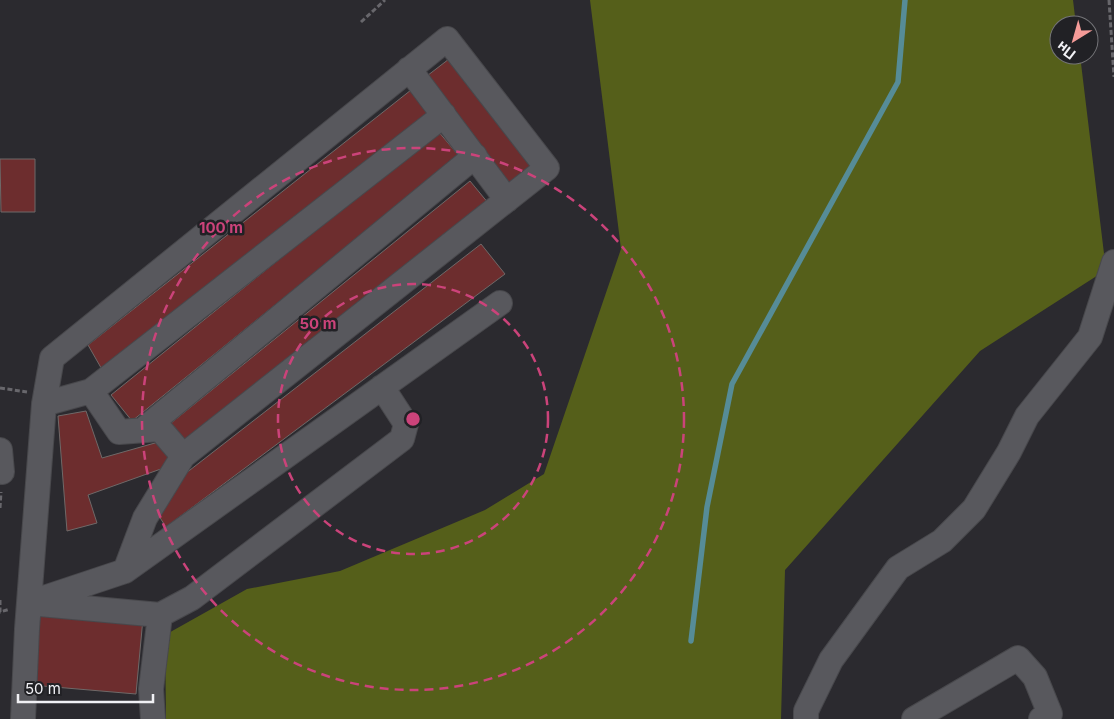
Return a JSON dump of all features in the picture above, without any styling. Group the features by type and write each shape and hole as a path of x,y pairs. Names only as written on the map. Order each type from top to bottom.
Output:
{"street":[{"path":"23,719 28,603 44,400 52,358 447,39 547,168 183,456 145,518 125,571"},
{"path":"409,69 507,200"},
{"path":"44,400 91,391 444,115"},
{"path":"144,430 475,156"},
{"path":"806,719 806,711 831,660 898,568 942,541 974,509 1009,452 1027,416 1090,337 1114,262"},
{"path":"28,603 125,571 500,302"},
{"path":"28,603 160,615 192,598 402,439 406,424 382,387"},
{"path":"91,391 119,432 160,429 183,456"},
{"path":"153,719 151,689 160,615"},
{"path":"914,719 1018,658 1035,677 1050,714 1041,719"}],"path":[{"path":"361,22 385,0"},
{"path":"1109,0 1114,77"},
{"path":"0,388 44,400"}],"green space":[{"path":"590,0 1073,0 1075,15 1049,15 1049,65 1081,65 1106,270 980,351 785,570 781,719 166,719 165,635 247,589 340,571 485,510 544,474 621,249"}],"building":[{"path":"449,59 534,168 508,188 423,79"},
{"path":"411,90 430,115 104,373 88,345"},
{"path":"438,131 459,156 132,421 111,395"},
{"path":"0,159 35,159 35,212 1,212"},
{"path":"470,181 489,204 190,446 171,423"},
{"path":"481,244 505,274 166,527 157,513 181,477"},
{"path":"86,411 102,458 162,441 172,465 88,495 97,523 67,531 58,416"},
{"path":"39,608 143,618 136,694 31,685"}],"waterway":[{"path":"691,641 707,507 732,384 898,82 905,0"}]}
